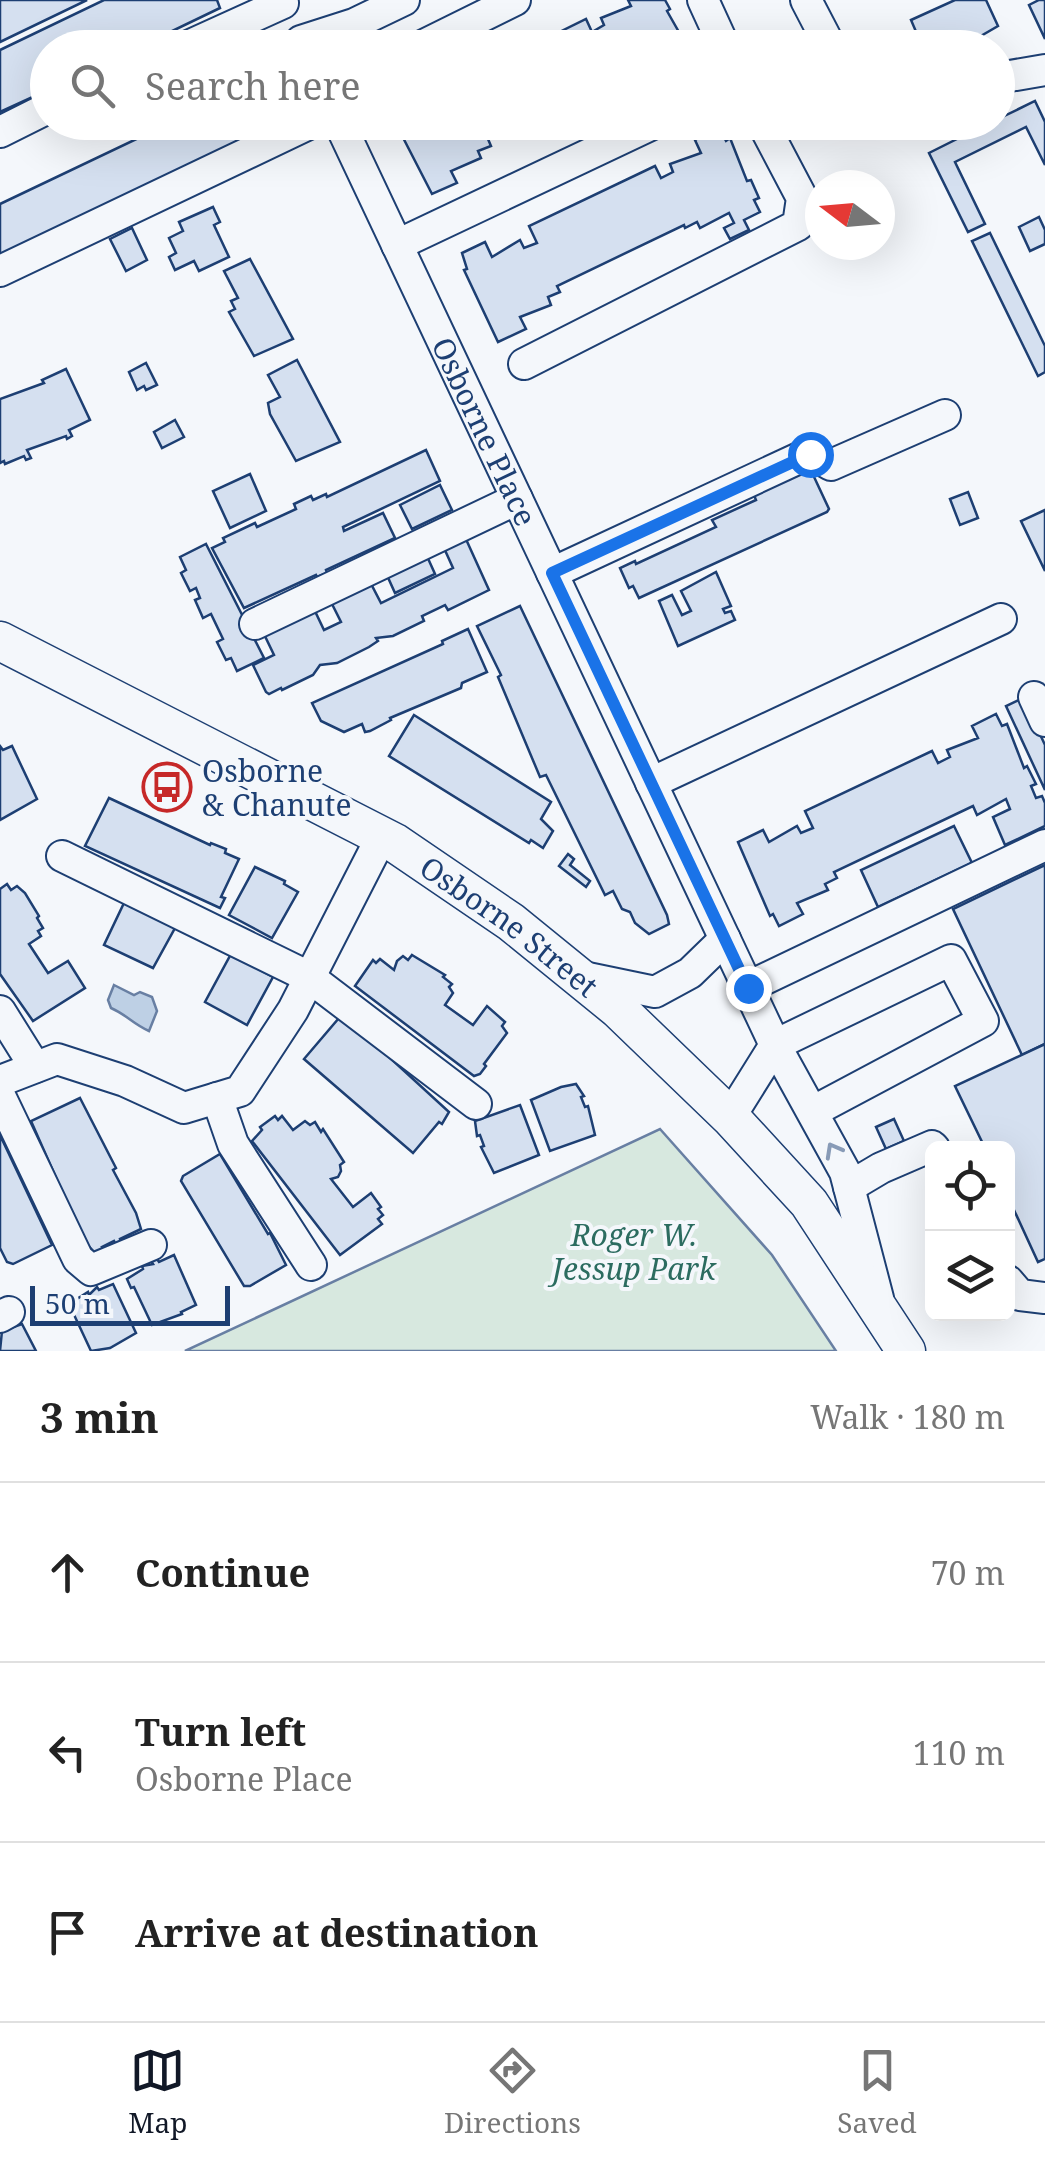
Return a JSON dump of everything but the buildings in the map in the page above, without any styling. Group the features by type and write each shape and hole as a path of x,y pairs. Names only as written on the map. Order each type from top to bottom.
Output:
{"main road":[{"name":"Osborne Street","path":"1,643 382,836 511,922 618,1009 730,1117 809,1204 906,1351"}],"street":[{"path":"338,30 404,0"},
{"path":"455,30 516,0"},
{"path":"702,0 716,30"},
{"path":"806,0 822,30"},
{"path":"222,30 282,1 295,30"},
{"path":"1015,75 1045,70"},
{"path":"0,132 30,117"},
{"path":"0,271 275,140"},
{"name":"Osborne Place","path":"347,140 748,988 845,1172 881,1310"},
{"path":"397,245 620,140"},
{"path":"524,364 798,225 802,198 771,140"},
{"path":"552,573 810,454 831,464 945,415"},
{"path":"255,624 517,499"},
{"path":"651,783 1001,619"},
{"path":"0,1081 57,1059 125,1081 184,1108 240,1090 292,1010 382,836"},
{"path":"748,988 1045,846"},
{"path":"62,856 309,977 476,1104"},
{"path":"578,976 655,992 690,973 725,939"},
{"path":"730,1117 775,1044 950,960 984,1022 812,1112"},
{"path":"0,1011 36,1067"},
{"path":"0,1096 78,1259 91,1270 151,1245"},
{"path":"217,1098 233,1144 311,1265"},
{"path":"850,1188 882,1168 925,1149"},
{"path":"1015,1289 1020,1295 1045,1298"}],"green space":[{"name":"Roger W. Jessup Park","path":"660,1129 772,1255 836,1351 185,1351"}],"water":[{"path":"114,985 134,995 140,992 152,997 157,1011 149,1031 111,1008 108,1000"}],"place":[{"name":"Osborne & Chanute","path":"167,787"}],"route":[{"path":"748,988 552,573 810,454"}]}
